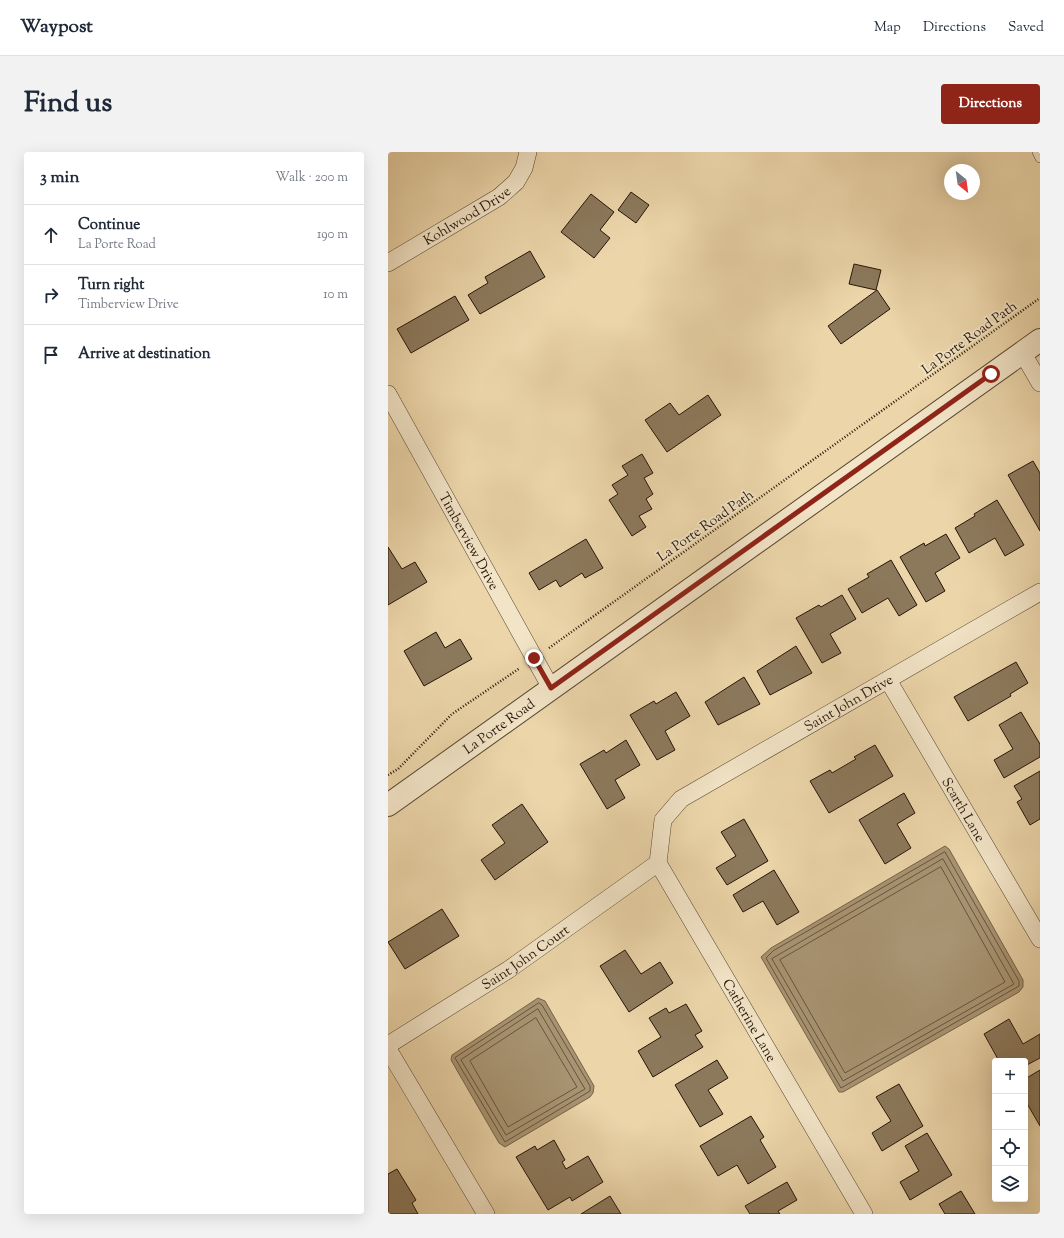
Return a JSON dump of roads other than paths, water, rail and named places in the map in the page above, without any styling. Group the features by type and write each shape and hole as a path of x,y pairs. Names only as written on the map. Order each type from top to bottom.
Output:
{"street":[{"name":"Kohlwood Drive","path":"388,264 499,197 516,182 524,168 528,152"},
{"name":"La Porte Road","path":"388,806 551,688 1040,340"},
{"path":"1022,352 1040,383"},
{"name":"Timberview Drive","path":"388,394 551,688"},
{"name":"Saint John Drive","path":"658,863 663,820 681,799 1040,592"},
{"name":"Scarth Lane","path":"888,680 1040,939"},
{"name":"Saint John Court","path":"388,1045 508,970 658,863"},
{"name":"Catherine Lane","path":"658,863 864,1214"},
{"path":"388,1049 486,1214"}],"lane":[{"path":"1037,152 1040,158"}],"water":[{"path":"945,846 949,849 1023,980 1023,987 1019,992 843,1092 839,1092 761,957 771,948"},
{"path":"538,998 545,1001 594,1086 593,1093 590,1097 505,1147 499,1143 451,1060 452,1055"}]}
